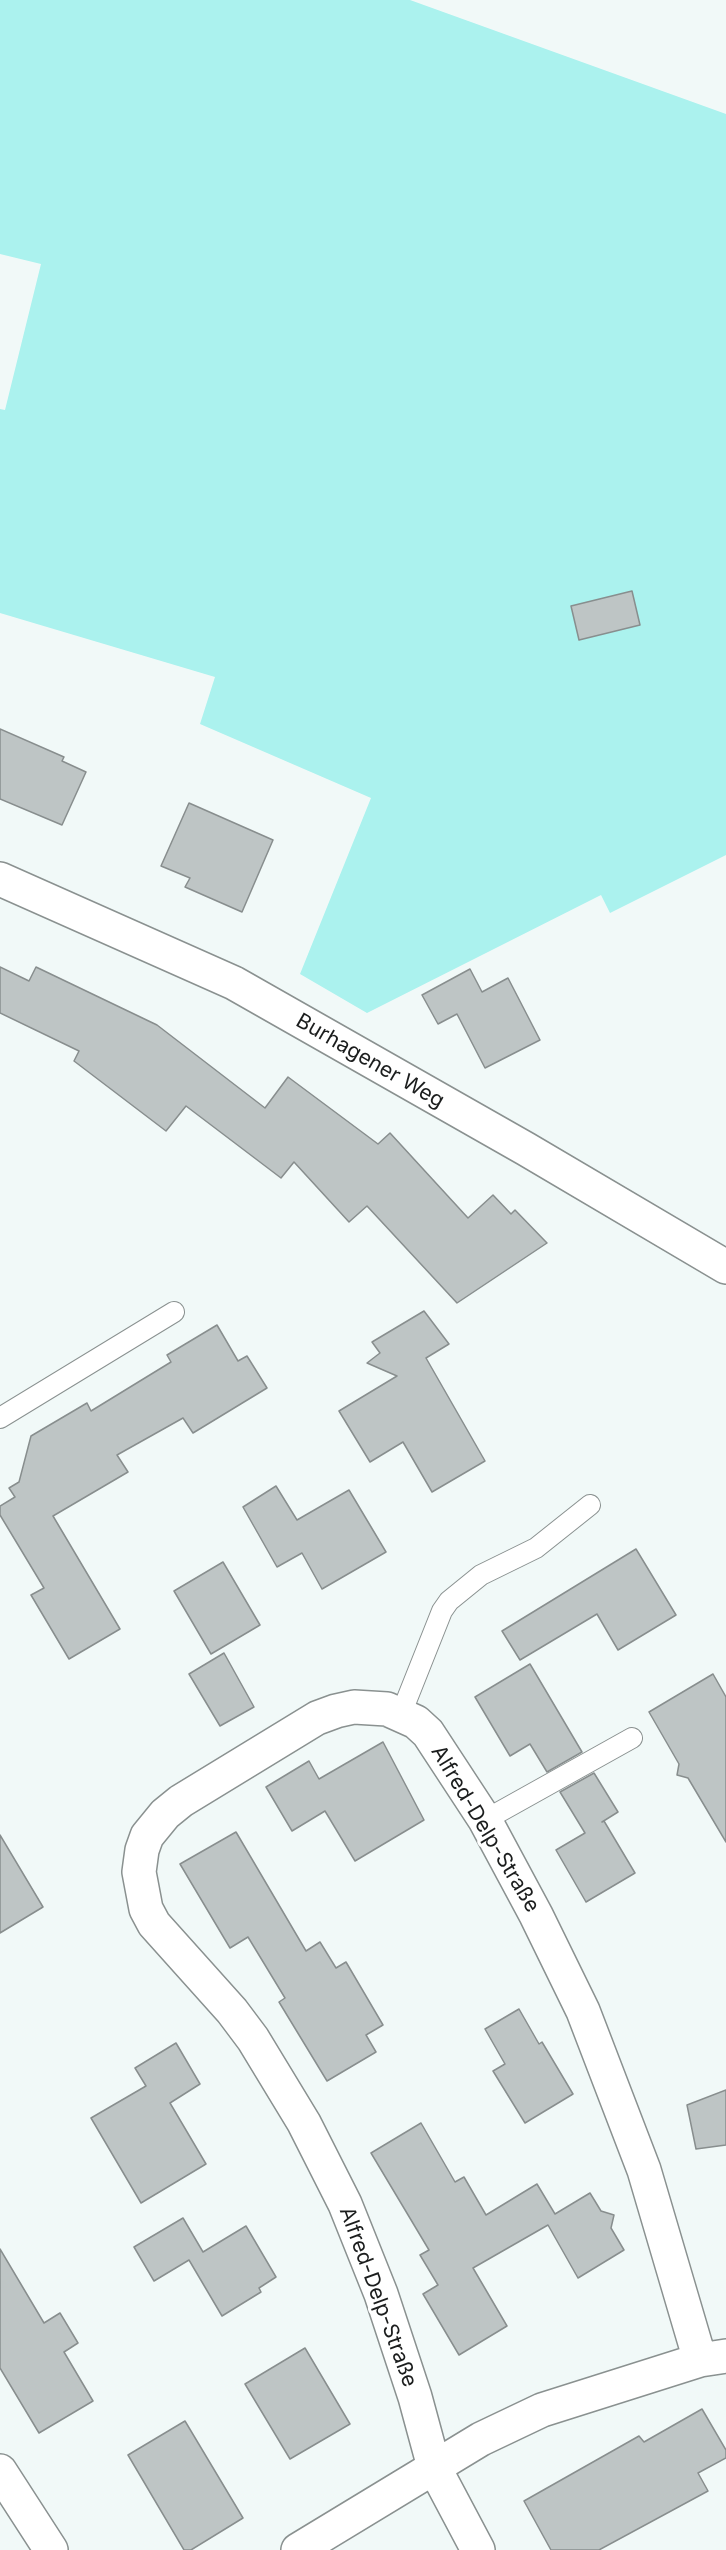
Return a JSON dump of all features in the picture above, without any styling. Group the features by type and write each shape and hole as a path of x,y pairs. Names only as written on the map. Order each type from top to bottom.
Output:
{"street":[{"name":"Burhagener Weg","path":"0,879 234,983 526,1149 726,1267"},
{"name":"Alfred-Delp-Straße","path":"298,2550 434,2467 481,2439 542,2410 713,2358 583,2011 537,1915 485,1820 428,1733 416,1722 387,1709 354,1707 317,1718 181,1801 165,1814 147,1836 139,1872 146,1909 154,1924 253,2039 304,2123 345,2204 381,2294 415,2397 434,2467 478,2550"},
{"path":"0,2472 51,2550"}],"lane":[{"path":"0,1418 174,1312"},
{"path":"401,1714 442,1611 449,1601 481,1575 536,1548 590,1505"},
{"path":"485,1820 632,1738"}],"shaded area":[{"path":"0,0 410,0 726,114 726,855 610,913 601,895 367,1013 300,974 371,798 200,724 215,677 0,613 0,409 5,410 41,264 0,254"}],"building":[{"path":"632,591 640,625 579,640 571,606"},
{"path":"0,729 64,757 62,761 86,772 62,825 0,799"},
{"path":"189,803 273,840 242,912 185,887 190,878 161,866"},
{"path":"0,967 29,981 36,967 157,1025 265,1108 288,1077 378,1144 390,1133 468,1218 493,1195 511,1214 515,1210 547,1243 457,1303 367,1206 349,1222 294,1162 281,1178 186,1106 166,1131 74,1061 79,1051 0,1013"},
{"path":"470,969 482,992 508,978 540,1040 485,1068 457,1014 438,1024 422,995"},
{"path":"424,1311 449,1344 426,1358 485,1461 432,1492 403,1442 370,1462 339,1411 397,1376 367,1363 380,1353 372,1342"},
{"path":"217,1325 238,1361 247,1356 267,1388 193,1433 183,1418 117,1455 128,1472 53,1516 120,1629 69,1659 31,1595 44,1588 0,1515 0,1506 15,1497 9,1488 19,1482 31,1436 87,1403 91,1411 171,1362 167,1355"},
{"path":"276,1486 297,1520 349,1490 386,1552 322,1589 302,1553 277,1567 243,1507"},
{"path":"636,1549 676,1615 618,1650 597,1614 520,1660 502,1631"},
{"path":"223,1562 260,1625 211,1654 174,1591"},
{"path":"224,1653 254,1707 220,1726 189,1674"},
{"path":"530,1664 582,1752 547,1772 530,1744 510,1756 475,1697"},
{"path":"713,1674 726,1697 726,1842 688,1778 677,1775 679,1764 649,1712"},
{"path":"383,1742 424,1820 355,1861 325,1811 292,1831 266,1787 309,1761 319,1779"},
{"path":"594,1773 618,1812 602,1822 604,1821 635,1873 586,1902 556,1850 585,1833 560,1792"},
{"path":"236,1832 306,1951 320,1942 336,1968 346,1962 383,2025 366,2035 376,2052 327,2081 279,2002 285,1998 248,1937 230,1948 180,1864"},
{"path":"0,1835 43,1907 0,1933"},
{"path":"519,2009 539,2044 542,2042 573,2094 525,2123 493,2071 505,2064 485,2029"},
{"path":"176,2043 200,2084 170,2103 206,2164 141,2203 91,2118 146,2086 135,2068"},
{"path":"726,2090 726,2145 696,2149 687,2105"},
{"path":"421,2123 455,2182 464,2177 486,2215 537,2184 555,2214 590,2193 601,2211 614,2215 611,2228 624,2250 578,2278 548,2225 473,2268 507,2326 459,2355 423,2294 438,2285 420,2255 429,2250 371,2153"},
{"path":"183,2218 203,2252 246,2226 276,2277 259,2288 261,2292 222,2316 189,2260 154,2281 134,2247"},
{"path":"0,2249 44,2323 60,2313 78,2343 64,2352 93,2401 39,2433 0,2368"},
{"path":"305,2348 350,2424 290,2459 245,2384"},
{"path":"702,2409 726,2450 726,2458 698,2473 708,2491 599,2550 551,2550 524,2501 639,2436 644,2442"},
{"path":"185,2421 243,2518 191,2550 184,2550 128,2455"}]}
